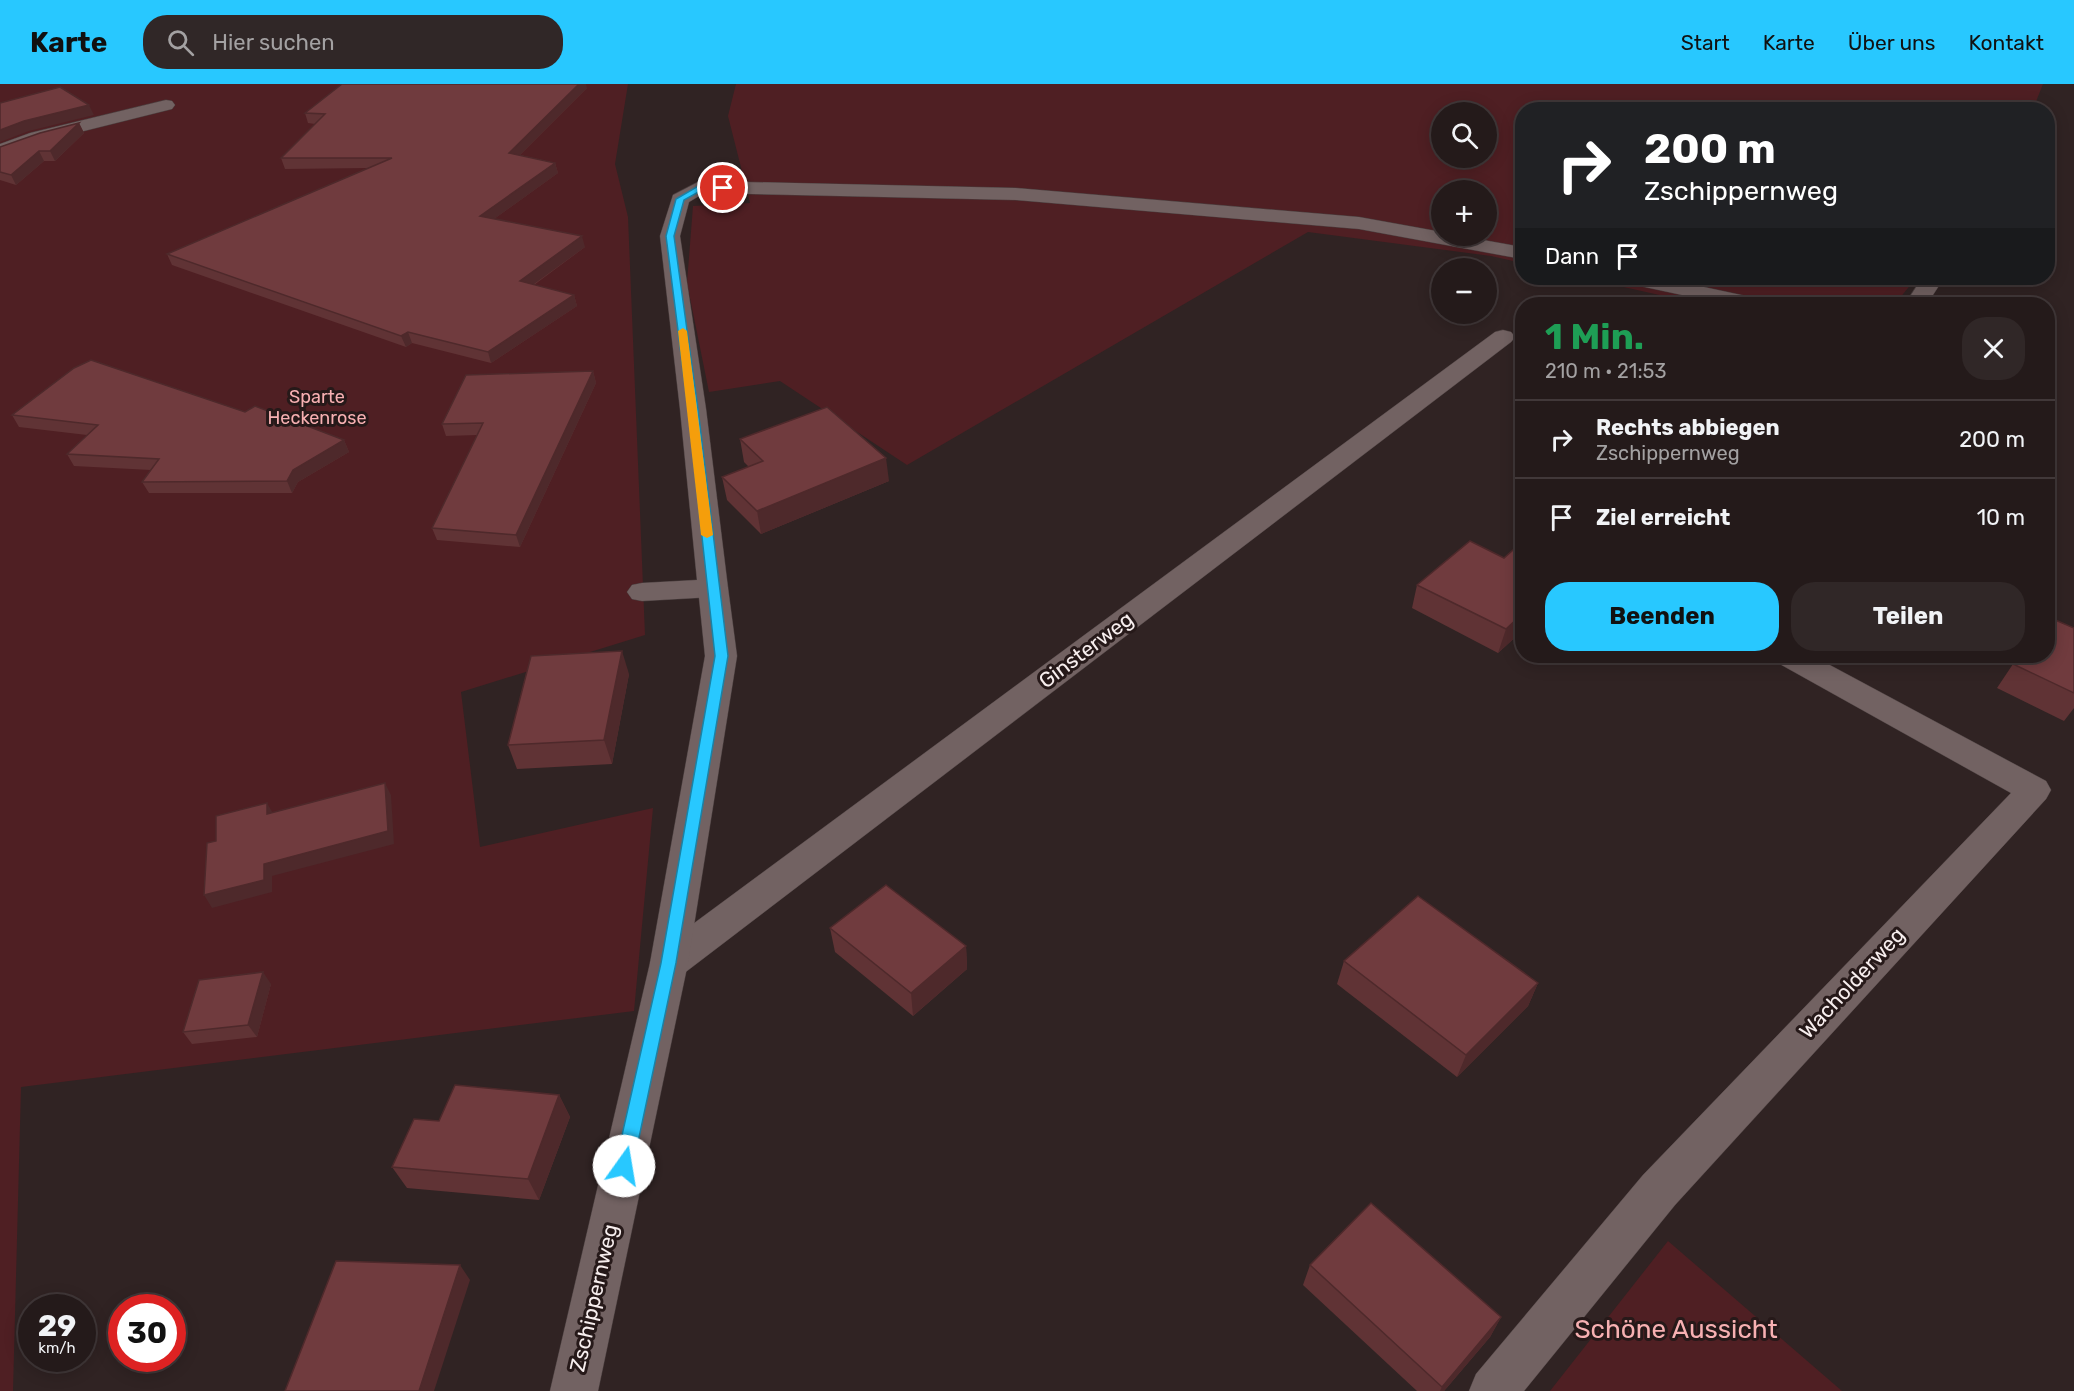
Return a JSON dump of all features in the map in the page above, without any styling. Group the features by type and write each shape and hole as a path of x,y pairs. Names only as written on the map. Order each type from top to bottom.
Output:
{"street":[{"path":"0,151 37,137 165,105"},
{"name":"Zschippernweg","path":"574,1391 669,963 721,656 693,409 670,236 680,199 700,187 1017,194 1359,224 1515,252"},
{"path":"1666,285 1720,297"},
{"name":"Ginsterweg","path":"669,963 1503,337"},
{"path":"642,592 713,588"},
{"name":"Wacholderweg","path":"1493,1391 1659,1190 2034,790 1802,663"}],"green space":[{"name":"Sparte Heckenrose","path":"0,84 628,84 615,164 628,217 645,635 461,692 480,847 653,808 634,1011 21,1087 13,1391 0,1391"},
{"path":"736,84 2043,84 2036,102 1515,102 1515,261 1491,256 1308,232 907,465 780,381 709,392 687,283 693,206 750,203 728,116"},
{"path":"1614,285 1910,285 1901,297 1668,297"},
{"name":"Schöne Aussicht","path":"1668,1241 1842,1391 1550,1391"}],"building":[{"path":"342,84 579,84 509,153 555,163 480,216 582,236 520,281 574,295 488,352 408,332 401,336 167,254 392,158 281,158 325,114 305,113"},
{"path":"60,87 89,105 24,121 0,130 0,103"},
{"path":"79,123 50,151 39,151 11,175 0,172 0,147"},
{"path":"91,360 245,412 255,406 344,440 293,470 287,481 142,482 159,459 67,454 98,425 12,415 74,368"},
{"path":"593,371 516,535 432,528 483,423 442,424 466,375"},
{"path":"827,407 886,458 757,511 722,477 763,461 740,439"},
{"path":"1470,541 1504,558 1515,548 1515,621 1506,629 1417,585"},
{"path":"2055,620 2074,628 2074,693 2013,664 2055,663"},
{"path":"622,651 604,740 508,745 531,656"},
{"path":"385,783 388,831 264,864 264,880 204,895 207,843 216,841 216,816 267,803 267,814"},
{"path":"886,885 966,946 911,993 830,928"},
{"path":"1418,896 1538,983 1466,1055 1344,961"},
{"path":"263,972 248,1025 183,1032 199,980"},
{"path":"455,1085 559,1095 528,1179 392,1167 414,1119 439,1121"},
{"path":"1371,1203 1501,1317 1442,1387 1310,1265"},
{"path":"336,1261 460,1265 419,1391 285,1391"}],"slow traffic":[{"path":"683,331 707,535"}],"route":[{"path":"624,1166 669,963 721,656 693,409 670,236 680,199 700,187 723,188"}]}
